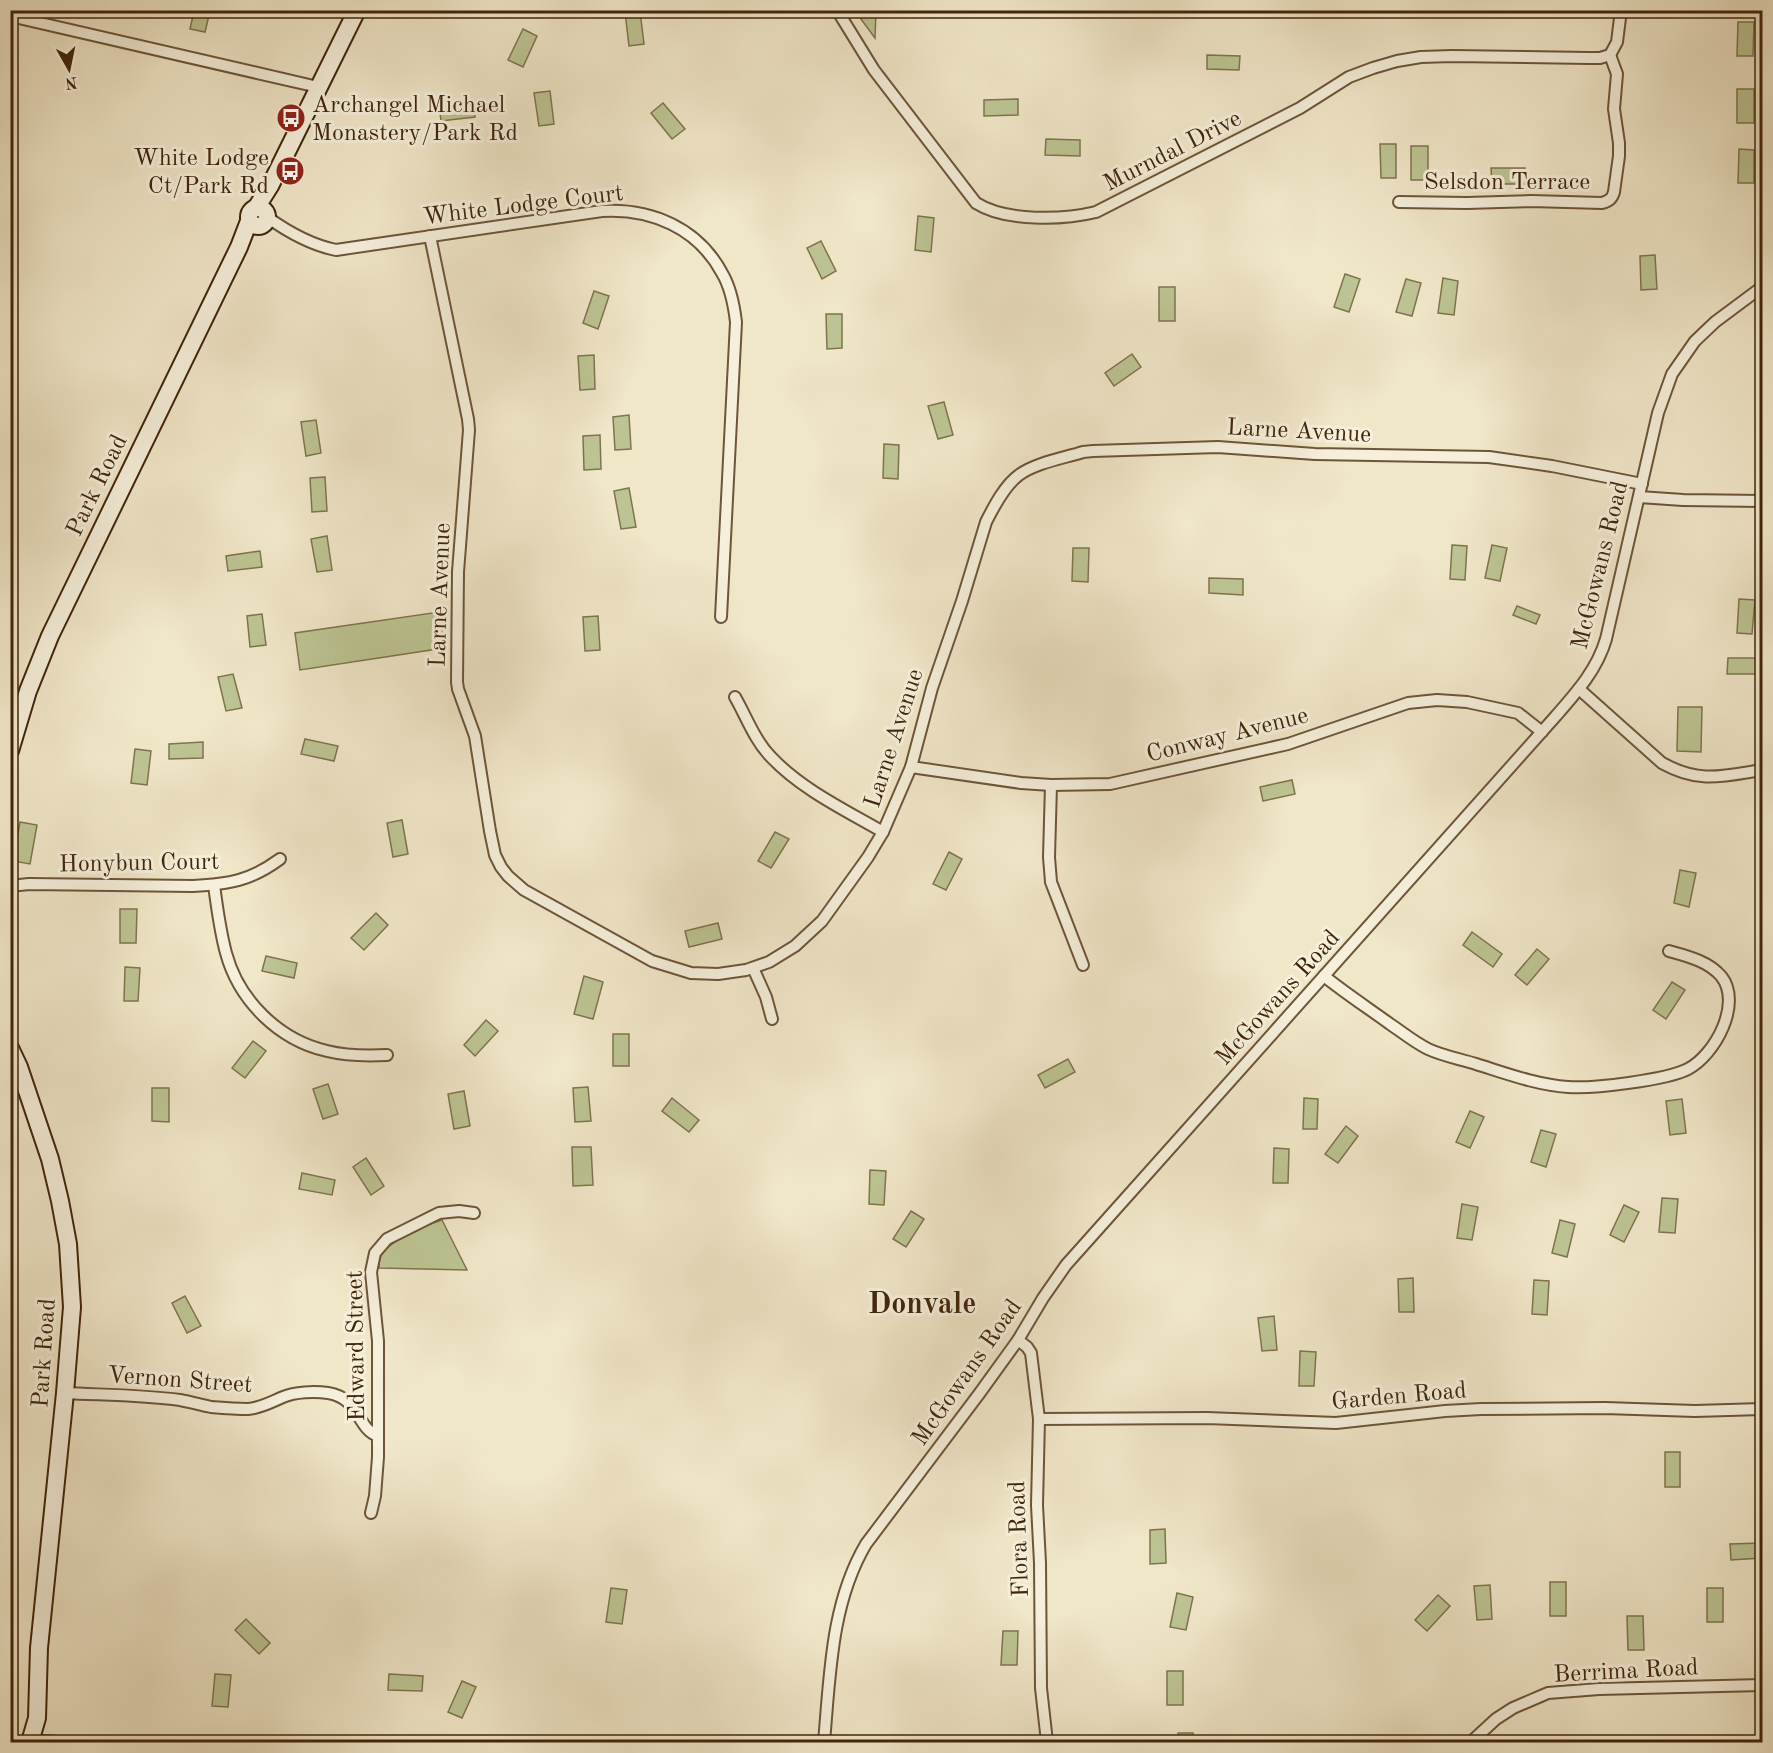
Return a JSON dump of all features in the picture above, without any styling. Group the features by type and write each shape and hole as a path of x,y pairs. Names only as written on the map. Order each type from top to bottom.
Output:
{"street":[{"path":"260,218 270,186 357,10"},
{"name":"Murndal Drive","path":"837,10 874,70 976,204 988,210 1037,218 1096,212 1300,108 1349,77 1396,61 1452,56 1600,58 1610,55"},
{"path":"1610,55 1617,42 1621,10"},
{"path":"10,16 318,87"},
{"name":"Selsdon Terrace","path":"1399,202 1602,203 1608,201 1614,192 1619,156 1614,109 1617,74 1610,55"},
{"name":"White Lodge Court","path":"260,218 320,246 336,250 618,210 649,215 673,224 697,241 723,273 730,292 736,322 722,618"},
{"name":"Park Road","path":"10,751 28,691 50,636 239,247 260,218"},
{"name":"Larne Avenue","path":"430,236 469,430 458,572 457,682 475,736 490,831 498,861 508,876 524,890 652,961 678,970 706,974 732,972 753,968 781,956 813,932 841,896 883,832 911,767 932,688 986,522 1010,484 1032,468 1083,452 1103,449 1218,447 1315,454 1509,459 1642,484"},
{"name":"McGowans Road","path":"824,1743 837,1623 846,1587 856,1562 867,1544 1018,1340 1066,1265 1542,732 1595,667 1602,654 1620,584 1658,412 1672,374 1695,341 1714,322 1762,288"},
{"path":"1639,496 1683,500 1762,501"},
{"path":"1579,689 1662,763 1675,770 1703,777 1717,777 1762,770"},
{"path":"735,697 770,757 801,783 883,832"},
{"name":"Conway Avenue","path":"911,767 1004,781 1051,785 1110,784 1288,744 1408,704 1424,701 1467,702 1511,711 1524,715 1542,732"},
{"path":"1051,785 1049,857 1051,882 1083,965"},
{"name":"Honybun Court","path":"10,886 28,884 214,885 255,875 280,859"},
{"name":"Honybun Court","path":"10,880 28,884"},
{"path":"214,885 226,955 243,990 265,1018 292,1037 325,1051 362,1056 387,1055"},
{"path":"1323,976 1428,1049 1541,1083 1587,1088 1648,1079 1687,1070 1706,1056 1715,1042 1728,1013 1729,1000 1725,981 1702,962 1669,951"},
{"path":"753,968 766,997 772,1019"},
{"name":"Park Road","path":"10,1032 50,1159 60,1200 68,1244 72,1307 39,1648 29,1703 30,1741"},
{"name":"Park Road","path":"10,1048 19,1066"},
{"name":"Edward Street","path":"371,1514 377,1477 378,1436 378,1341 371,1272 375,1253 387,1239 439,1213 459,1211 474,1213"},
{"name":"Flora Road","path":"1018,1340 1031,1353 1039,1419 1037,1505 1041,1563 1041,1688 1047,1743"},
{"name":"Vernon Street","path":"65,1393 138,1396 182,1400 210,1407 248,1409 299,1393 330,1393 350,1404 362,1420 366,1430 378,1436"},
{"name":"Garden Road","path":"1039,1419 1207,1418 1336,1423 1481,1409 1605,1408 1695,1411 1762,1408"},
{"name":"Berrima Road","path":"1471,1743 1479,1733 1505,1714 1548,1693 1599,1689 1762,1684"},
{"path":"30,1741 56,1743"}],"green space":[{"path":"194,11 210,11 205,32 190,29"},
{"path":"640,11 644,44 629,46 625,12"},
{"path":"855,11 876,11 875,38"},
{"path":"1738,22 1754,22 1753,56 1737,56"},
{"path":"523,29 537,36 523,67 508,60"},
{"path":"1207,55 1240,56 1239,70 1207,69"},
{"path":"1737,89 1754,89 1754,123 1737,123"},
{"path":"550,91 554,124 539,126 534,93"},
{"path":"1018,99 1018,115 984,116 984,100"},
{"path":"473,101 475,117 441,121 439,105"},
{"path":"663,103 685,129 672,139 651,113"},
{"path":"1046,139 1080,140 1080,156 1045,155"},
{"path":"1380,144 1396,144 1396,178 1381,178"},
{"path":"1411,146 1428,146 1428,180 1411,180"},
{"path":"1739,149 1754,150 1754,183 1738,183"},
{"path":"1491,168 1525,168 1526,184 1492,184"},
{"path":"918,216 934,218 931,252 915,250"},
{"path":"821,241 836,271 822,279 807,248"},
{"path":"1655,255 1657,289 1641,290 1640,256"},
{"path":"1345,274 1360,279 1349,312 1334,307"},
{"path":"1443,278 1458,281 1454,315 1438,313"},
{"path":"1406,279 1421,283 1412,316 1396,312"},
{"path":"1159,287 1175,287 1175,321 1159,321"},
{"path":"594,291 609,296 598,329 583,323"},
{"path":"826,314 842,314 842,348 827,349"},
{"path":"1132,354 1141,367 1114,386 1105,373"},
{"path":"594,355 595,389 580,390 578,356"},
{"path":"944,402 953,435 938,439 928,406"},
{"path":"629,415 631,449 615,450 613,417"},
{"path":"316,420 321,453 306,456 301,422"},
{"path":"600,435 601,469 584,470 583,436"},
{"path":"884,444 899,445 898,479 883,478"},
{"path":"325,477 327,511 312,512 310,478"},
{"path":"629,488 636,527 621,529 614,491"},
{"path":"327,536 332,570 317,572 311,539"},
{"path":"1452,545 1467,546 1465,580 1450,579"},
{"path":"1492,545 1507,548 1500,581 1485,578"},
{"path":"1073,548 1089,548 1088,582 1072,581"},
{"path":"260,551 262,567 228,571 226,556"},
{"path":"1209,578 1243,579 1243,595 1209,593"},
{"path":"1739,599 1755,600 1752,634 1737,633"},
{"path":"1517,606 1540,615 1536,624 1513,615"},
{"path":"446,611 444,648 300,670 295,633"},
{"path":"262,614 266,645 250,647 247,616"},
{"path":"598,616 600,650 585,651 583,617"},
{"path":"1728,658 1762,658 1762,674 1727,674"},
{"path":"233,674 242,708 226,711 218,677"},
{"path":"1678,707 1702,707 1701,752 1677,751"},
{"path":"305,739 338,746 334,761 301,754"},
{"path":"203,742 203,758 169,759 169,744"},
{"path":"135,749 151,751 147,785 131,783"},
{"path":"1292,780 1295,794 1263,801 1260,787"},
{"path":"402,820 408,854 393,857 387,823"},
{"path":"20,822 37,825 30,864 13,861"},
{"path":"775,832 789,839 771,868 758,861"},
{"path":"949,852 962,859 946,890 933,884"},
{"path":"1680,870 1696,873 1689,907 1674,903"},
{"path":"120,909 137,909 136,943 120,943"},
{"path":"376,913 388,925 364,950 351,938"},
{"path":"718,923 722,939 689,947 685,931"},
{"path":"1472,932 1502,954 1493,967 1463,945"},
{"path":"1537,949 1549,959 1527,985 1515,975"},
{"path":"266,956 297,963 294,978 262,971"},
{"path":"125,967 140,968 138,1001 124,1001"},
{"path":"584,976 603,982 593,1019 574,1014"},
{"path":"1672,982 1685,990 1666,1019 1653,1010"},
{"path":"486,1020 498,1031 475,1056 464,1045"},
{"path":"613,1034 629,1034 629,1066 613,1066"},
{"path":"253,1041 266,1051 245,1078 232,1068"},
{"path":"1068,1059 1075,1072 1045,1088 1038,1075"},
{"path":"328,1084 338,1114 323,1119 313,1089"},
{"path":"588,1087 591,1121 575,1122 573,1088"},
{"path":"152,1088 169,1088 169,1122 152,1121"},
{"path":"464,1091 470,1126 454,1129 448,1094"},
{"path":"672,1098 699,1120 689,1132 662,1111"},
{"path":"1304,1098 1318,1099 1317,1129 1303,1129"},
{"path":"1682,1099 1686,1133 1670,1135 1666,1101"},
{"path":"1470,1111 1484,1117 1470,1148 1456,1142"},
{"path":"1346,1126 1358,1136 1338,1163 1325,1154"},
{"path":"1541,1130 1556,1134 1546,1167 1531,1162"},
{"path":"572,1147 591,1147 593,1185 573,1186"},
{"path":"1274,1148 1289,1149 1288,1183 1273,1183"},
{"path":"366,1158 384,1186 371,1195 353,1167"},
{"path":"870,1170 886,1171 884,1205 869,1204"},
{"path":"302,1173 335,1180 332,1195 299,1189"},
{"path":"1662,1198 1678,1199 1675,1233 1659,1232"},
{"path":"1462,1204 1478,1207 1472,1240 1457,1238"},
{"path":"1624,1205 1639,1212 1624,1242 1610,1235"},
{"path":"911,1211 924,1219 906,1247 893,1239"},
{"path":"442,1220 467,1270 379,1268 380,1258 390,1246 407,1234"},
{"path":"1560,1220 1575,1224 1567,1257 1552,1253"},
{"path":"1413,1278 1414,1312 1399,1312 1398,1279"},
{"path":"1534,1280 1549,1281 1547,1315 1532,1314"},
{"path":"185,1296 201,1326 187,1333 172,1303"},
{"path":"1274,1316 1277,1350 1262,1351 1258,1318"},
{"path":"1300,1351 1316,1352 1314,1386 1299,1386"},
{"path":"1665,1452 1680,1452 1680,1487 1665,1487"},
{"path":"1165,1529 1166,1563 1150,1564 1150,1530"},
{"path":"1762,1543 1762,1558 1731,1560 1730,1544"},
{"path":"1550,1582 1566,1582 1566,1616 1550,1616"},
{"path":"1490,1585 1492,1619 1477,1620 1474,1586"},
{"path":"611,1588 627,1590 622,1624 606,1622"},
{"path":"1707,1588 1723,1588 1723,1622 1707,1622"},
{"path":"1177,1593 1193,1597 1186,1630 1170,1627"},
{"path":"1438,1595 1450,1606 1427,1631 1415,1620"},
{"path":"1627,1616 1643,1616 1644,1650 1628,1650"},
{"path":"246,1619 270,1643 259,1654 235,1630"},
{"path":"1003,1631 1018,1631 1017,1665 1001,1665"},
{"path":"1167,1671 1183,1671 1183,1705 1167,1705"},
{"path":"215,1674 231,1675 228,1707 212,1706"},
{"path":"389,1674 423,1676 422,1691 388,1690"},
{"path":"462,1681 476,1687 462,1718 448,1712"},
{"path":"1178,1733 1193,1733 1193,1742 1178,1742"}],"place":[{"name":"Archangel Michael Monastery/Park Rd","path":"291,118"},
{"name":"White Lodge Ct/Park Rd","path":"290,171"}],"district":[{"name":"Donvale","path":"922,1303"}]}
